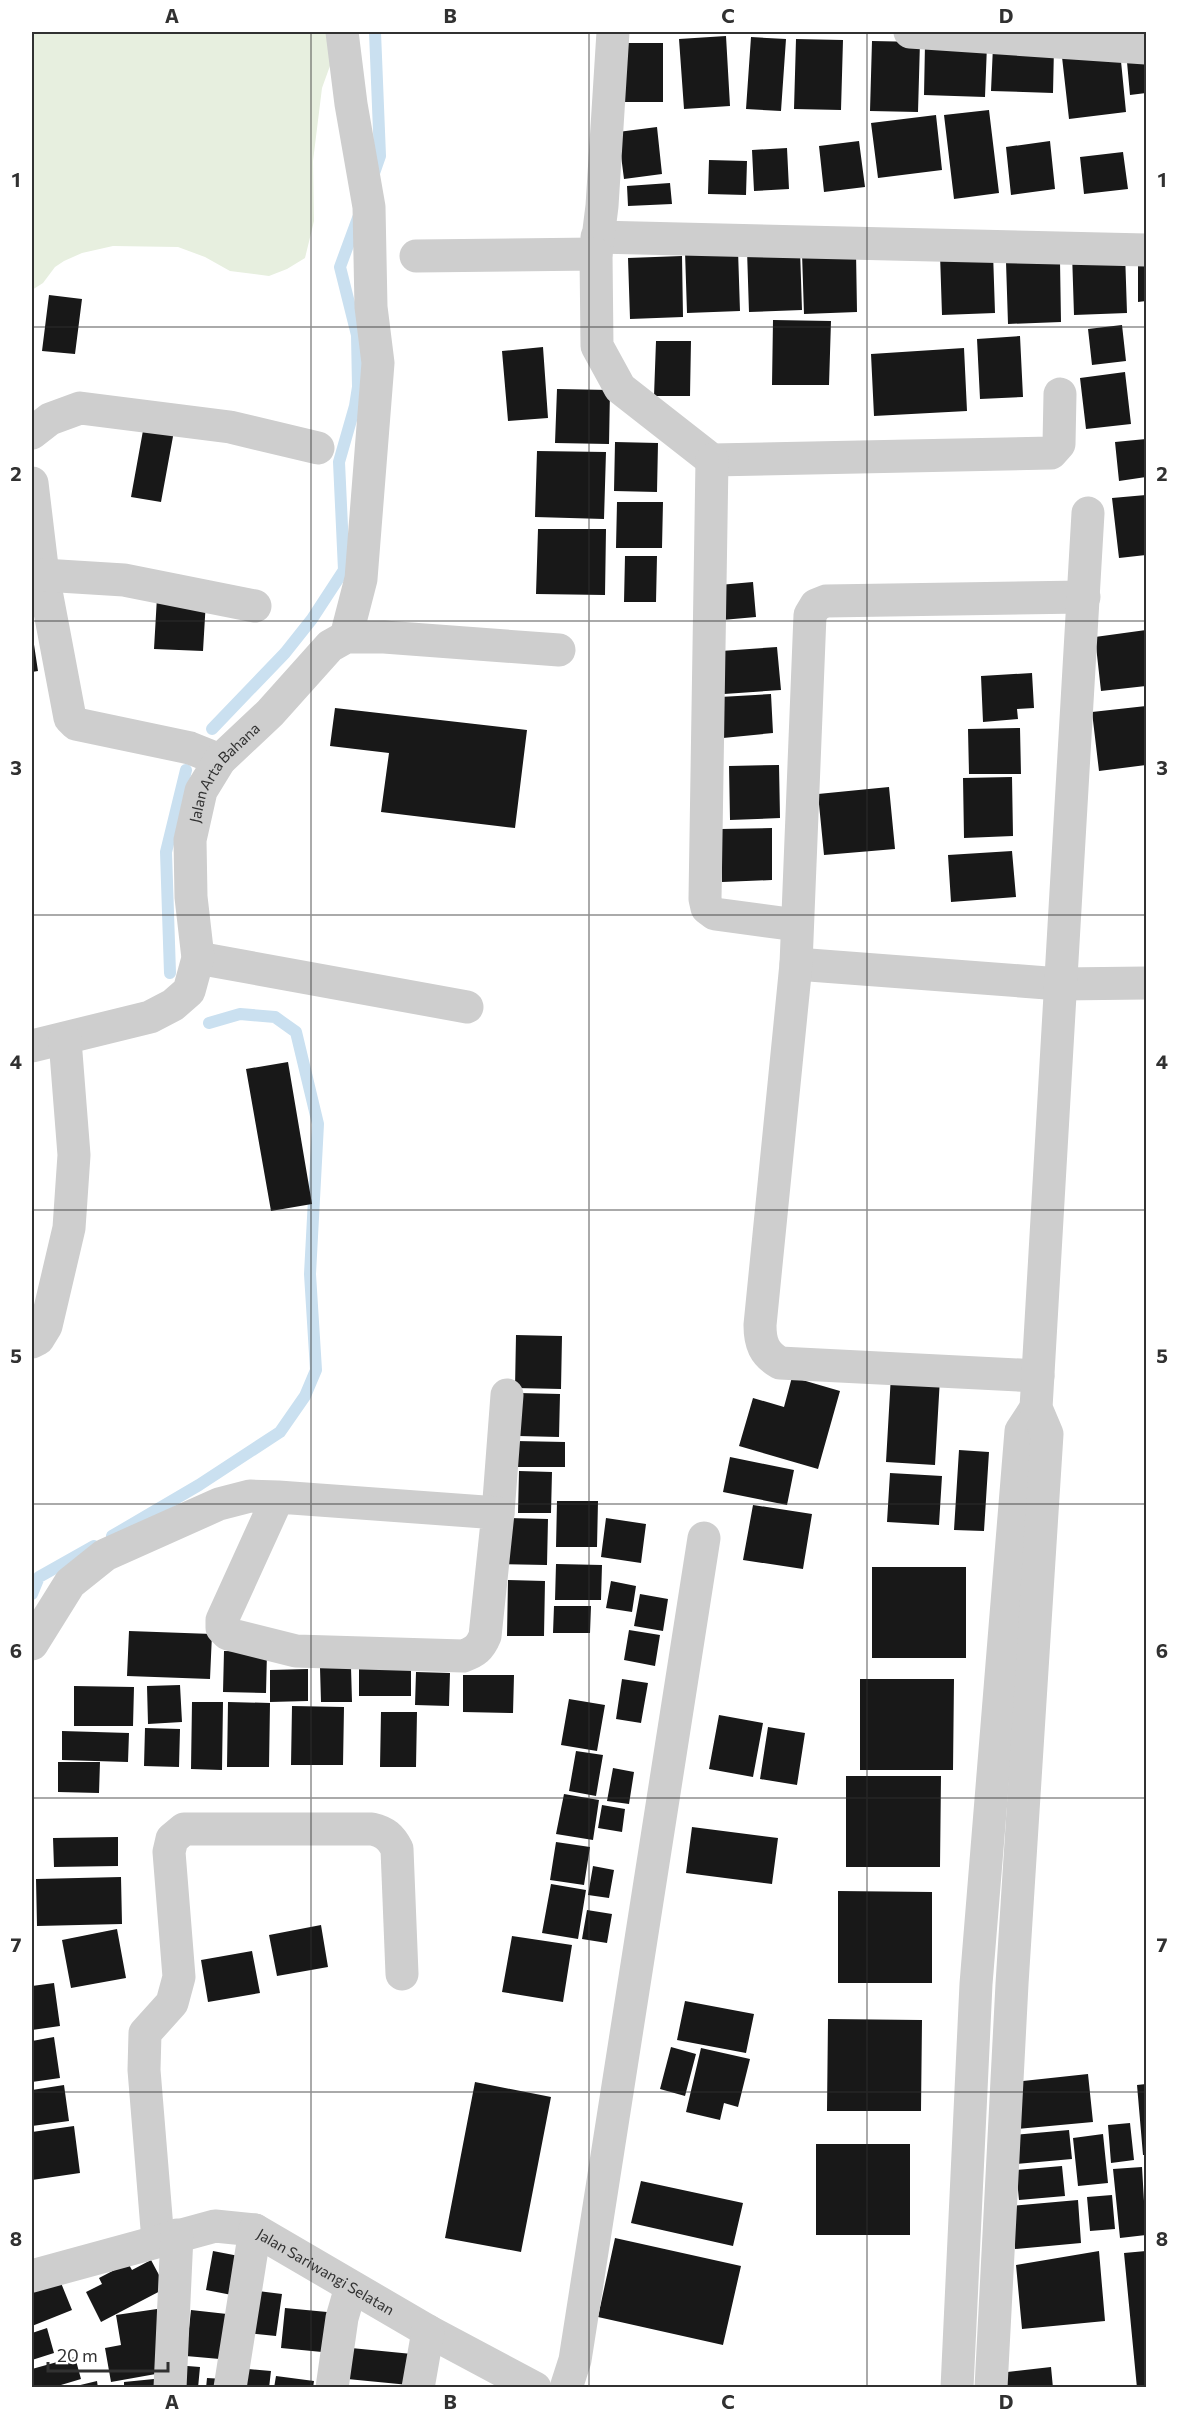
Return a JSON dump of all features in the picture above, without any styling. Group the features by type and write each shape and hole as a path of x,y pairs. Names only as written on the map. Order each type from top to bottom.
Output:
{"street":[{"path":"342,32 351,104 369,207 371,308 378,363 361,579 346,637 384,637 558,650"},
{"path":"613,32 602,206 596,245 597,346 620,388 712,460 1051,453 1059,444 1060,394"},
{"path":"910,32 1146,48"},
{"path":"416,256 596,245 1146,250"},
{"path":"32,433 50,419 80,408 230,428 318,448"},
{"path":"712,460 705,899 707,908 715,914 797,925"},
{"path":"32,483 43,575 70,718 76,724 190,748 220,760"},
{"path":"991,2388 1012,1984 1047,1434 1036,1408 1088,513"},
{"path":"43,575 124,580 255,606"},
{"path":"1038,1376 780,1363 765,1351 760,1339 760,1325 796,964 810,615 816,605 826,602 1084,597"},
{"name":"Jalan Arta Bahana","path":"32,1046 65,1040 150,1017 173,1005 189,991 198,958 191,897 190,840 201,791 220,760 270,713 330,646 346,637"},
{"path":"198,958 467,1007"},
{"path":"796,964 1060,984 1146,983"},
{"path":"32,1342 38,1339 46,1326 69,1228 74,1155 65,1040"},
{"path":"278,1497 221,1624 228,1634 296,1650 463,1656 477,1651 485,1636 507,1395"},
{"path":"957,2388 976,1984 1021,1431 1036,1408"},
{"path":"32,1643 70,1583 105,1555 219,1504 250,1496 498,1513"},
{"path":"566,2388 577,2348 704,1538"},
{"path":"170,2388 167,2238 144,2070 146,2033 172,2003 178,1977 169,1852 172,1839 184,1829 381,1831 389,1836 397,1849 402,1974"},
{"path":"976,1984 1012,1984"},
{"name":"Jalan Sariwangi Selatan","path":"32,2276 215,2226 255,2230 428,2331 535,2388"},
{"path":"230,2388 255,2230"},
{"path":"332,2388 342,2318 351,2287"},
{"path":"418,2388 428,2331"}],"green space":[{"path":"32,32 333,32 335,52 322,88 313,161 314,221 305,258 269,276 230,271 205,257 178,247 113,246 82,253 64,261 55,267 43,283 32,290"}],"building":[{"path":"726,36 730,106 684,109 679,39"},
{"path":"751,37 786,39 781,111 746,109"},
{"path":"796,39 843,40 841,110 794,109"},
{"path":"872,41 920,42 918,112 870,111"},
{"path":"623,43 663,43 663,102 623,102"},
{"path":"925,44 987,45 985,97 924,95"},
{"path":"993,46 1054,47 1053,93 991,91"},
{"path":"1120,51 1126,112 1069,119 1062,57"},
{"path":"1146,60 1146,93 1130,95 1127,62"},
{"path":"989,110 999,193 954,199 944,115"},
{"path":"936,115 942,170 878,178 871,123"},
{"path":"657,127 662,174 624,179 618,132"},
{"path":"859,141 865,187 824,192 819,146"},
{"path":"1050,141 1055,189 1011,195 1006,147"},
{"path":"787,148 789,189 754,191 752,150"},
{"path":"1123,152 1128,189 1084,194 1080,157"},
{"path":"709,160 747,161 746,195 708,194"},
{"path":"670,183 672,204 628,206 627,186"},
{"path":"800,249 802,310 749,312 747,250"},
{"path":"738,250 740,311 687,313 685,251"},
{"path":"856,251 857,312 804,314 802,253"},
{"path":"993,252 995,313 942,315 940,254"},
{"path":"1125,252 1127,313 1074,315 1072,253"},
{"path":"682,256 683,317 630,319 628,258"},
{"path":"1146,256 1146,301 1138,302 1138,257"},
{"path":"1060,261 1061,322 1008,324 1006,262"},
{"path":"49,295 82,299 75,354 42,351"},
{"path":"773,320 831,321 829,385 772,385"},
{"path":"1122,325 1126,361 1092,365 1088,329"},
{"path":"1020,336 1023,397 980,399 977,339"},
{"path":"656,341 691,341 690,396 654,396"},
{"path":"543,347 548,418 508,421 502,351"},
{"path":"964,348 967,411 874,416 871,354"},
{"path":"1125,372 1131,424 1086,429 1080,378"},
{"path":"557,389 610,390 609,444 555,443"},
{"path":"144,425 174,431 161,502 131,497"},
{"path":"1146,439 1146,477 1119,481 1115,442"},
{"path":"615,442 658,443 657,492 614,491"},
{"path":"537,451 606,452 604,519 535,517"},
{"path":"1146,495 1146,555 1119,558 1112,498"},
{"path":"617,502 663,502 662,548 616,548"},
{"path":"538,529 606,529 605,595 536,594"},
{"path":"625,556 657,556 656,602 624,602"},
{"path":"753,582 756,617 722,620 719,585"},
{"path":"157,597 206,600 203,651 154,649"},
{"path":"1146,630 1146,686 1101,691 1095,637"},
{"path":"32,639 38,671 32,672"},
{"path":"777,647 781,690 724,694 721,651"},
{"path":"1032,673 1034,708 1017,709 1018,719 983,722 981,676"},
{"path":"771,694 773,733 723,738 720,697"},
{"path":"1146,706 1146,765 1099,771 1092,712"},
{"path":"335,708 527,730 515,828 381,812 389,753 330,746"},
{"path":"1020,728 1021,774 969,774 968,729"},
{"path":"779,765 780,818 730,820 729,766"},
{"path":"1012,777 1013,836 964,838 963,778"},
{"path":"889,787 895,849 824,855 818,794"},
{"path":"772,828 772,880 722,882 721,829"},
{"path":"1012,851 1016,897 951,902 948,855"},
{"path":"288,1062 312,1204 271,1211 246,1069"},
{"path":"516,1335 562,1336 561,1389 515,1388"},
{"path":"891,1375 940,1378 935,1465 886,1462"},
{"path":"792,1377 840,1391 818,1469 739,1446 753,1398 784,1407"},
{"path":"519,1393 560,1394 559,1437 518,1436"},
{"path":"516,1441 565,1442 565,1467 515,1467"},
{"path":"959,1450 989,1452 984,1531 954,1530"},
{"path":"730,1457 794,1470 787,1505 723,1492"},
{"path":"519,1471 552,1472 551,1513 518,1513"},
{"path":"890,1473 942,1476 939,1525 887,1522"},
{"path":"557,1501 598,1501 597,1547 556,1547"},
{"path":"753,1505 812,1514 803,1569 743,1560"},
{"path":"504,1518 548,1519 547,1565 502,1564"},
{"path":"606,1518 646,1524 641,1563 601,1557"},
{"path":"556,1564 602,1565 601,1600 555,1600"},
{"path":"872,1567 966,1567 966,1658 872,1658"},
{"path":"508,1580 545,1581 544,1636 507,1636"},
{"path":"611,1581 636,1586 632,1612 606,1608"},
{"path":"640,1594 668,1599 663,1631 634,1626"},
{"path":"554,1606 591,1606 590,1633 553,1633"},
{"path":"629,1630 660,1635 655,1666 624,1660"},
{"path":"129,1631 212,1634 210,1679 127,1676"},
{"path":"224,1651 267,1652 266,1693 223,1692"},
{"path":"359,1664 411,1665 411,1696 359,1696"},
{"path":"351,1667 352,1702 321,1702 320,1668"},
{"path":"308,1669 308,1701 270,1702 270,1670"},
{"path":"416,1672 450,1673 449,1706 415,1705"},
{"path":"463,1675 514,1675 513,1713 463,1712"},
{"path":"622,1679 648,1683 641,1723 616,1719"},
{"path":"860,1679 954,1679 953,1770 860,1770"},
{"path":"180,1685 182,1722 148,1724 147,1686"},
{"path":"74,1686 134,1687 133,1726 74,1726"},
{"path":"569,1699 605,1705 597,1751 561,1745"},
{"path":"192,1702 223,1702 222,1770 191,1769"},
{"path":"228,1702 270,1703 269,1767 227,1767"},
{"path":"292,1706 344,1707 343,1765 291,1765"},
{"path":"381,1712 417,1712 416,1767 380,1767"},
{"path":"719,1715 763,1723 753,1777 709,1769"},
{"path":"768,1727 805,1733 797,1785 760,1779"},
{"path":"145,1728 180,1729 179,1767 144,1766"},
{"path":"62,1731 129,1733 128,1762 62,1760"},
{"path":"576,1751 603,1755 596,1796 569,1791"},
{"path":"58,1762 100,1762 99,1793 58,1792"},
{"path":"613,1768 634,1772 629,1804 607,1801"},
{"path":"846,1776 941,1776 940,1867 846,1867"},
{"path":"564,1794 599,1800 593,1840 556,1834"},
{"path":"602,1805 625,1809 622,1832 598,1828"},
{"path":"692,1827 778,1838 772,1884 686,1873"},
{"path":"118,1837 118,1866 54,1867 53,1838"},
{"path":"556,1842 590,1847 584,1885 550,1880"},
{"path":"593,1866 614,1870 609,1898 588,1895"},
{"path":"121,1877 122,1924 37,1926 36,1879"},
{"path":"551,1884 586,1890 578,1939 542,1933"},
{"path":"838,1891 932,1892 932,1983 838,1983"},
{"path":"587,1910 612,1914 607,1943 582,1939"},
{"path":"321,1925 328,1967 277,1976 269,1935"},
{"path":"117,1929 126,1978 71,1988 62,1940"},
{"path":"512,1936 572,1945 563,2002 502,1992"},
{"path":"252,1951 260,1993 208,2002 201,1960"},
{"path":"54,1983 60,2026 32,2030 32,1986"},
{"path":"685,2001 754,2014 746,2053 677,2040"},
{"path":"828,2019 922,2020 921,2111 827,2111"},
{"path":"54,2037 60,2078 32,2082 32,2041"},
{"path":"671,2047 696,2054 685,2096 660,2089"},
{"path":"701,2048 750,2059 738,2107 724,2103 720,2120 686,2112"},
{"path":"1088,2074 1093,2122 1017,2129 1013,2082"},
{"path":"475,2082 551,2097 521,2252 445,2238"},
{"path":"1146,2084 1146,2155 1143,2155 1137,2085"},
{"path":"64,2085 69,2121 32,2126 32,2090"},
{"path":"1130,2123 1134,2160 1111,2163 1108,2125"},
{"path":"74,2126 80,2173 32,2180 32,2132"},
{"path":"1069,2130 1072,2159 1016,2164 1013,2135"},
{"path":"1103,2134 1108,2183 1078,2186 1073,2138"},
{"path":"816,2144 910,2144 910,2235 816,2235"},
{"path":"1062,2166 1065,2196 1019,2200 1016,2170"},
{"path":"1142,2167 1146,2235 1120,2238 1113,2169"},
{"path":"641,2181 743,2203 733,2246 631,2223"},
{"path":"1112,2195 1115,2229 1090,2231 1087,2197"},
{"path":"1078,2200 1081,2243 1015,2249 1011,2206"},
{"path":"615,2238 741,2266 723,2345 598,2317"},
{"path":"213,2251 244,2257 237,2296 206,2290"},
{"path":"1099,2251 1105,2321 1022,2329 1016,2265"},
{"path":"1146,2251 1146,2388 1137,2388 1124,2253"},
{"path":"151,2260 166,2288 101,2322 86,2292 102,2284 99,2278 128,2263 132,2270"},
{"path":"59,2278 72,2310 32,2326 32,2289"},
{"path":"250,2290 282,2294 276,2336 245,2333"},
{"path":"285,2308 327,2312 322,2352 281,2348"},
{"path":"157,2309 167,2372 111,2382 105,2348 121,2345 116,2315"},
{"path":"191,2310 236,2315 231,2360 186,2356"},
{"path":"47,2328 54,2353 32,2360 32,2333"},
{"path":"341,2347 412,2354 409,2385 337,2378"},
{"path":"75,2357 81,2379 51,2388 33,2388 32,2369"},
{"path":"175,2365 200,2367 198,2388 173,2388"},
{"path":"1051,2367 1053,2388 1000,2388 999,2373"},
{"path":"238,2368 271,2371 269,2388 235,2388"},
{"path":"276,2376 314,2381 313,2388 274,2388"},
{"path":"207,2378 224,2379 224,2388 206,2388"},
{"path":"154,2379 155,2388 124,2388 124,2382"},
{"path":"97,2381 98,2388 72,2388 72,2387"}],"waterway":[{"path":"373,176 380,156 375,32"},
{"path":"212,729 285,653 312,619 344,570 339,462 358,387 357,335 340,267 358,218"},
{"path":"170,973 166,852 186,770"},
{"path":"112,1536 199,1485 280,1432 305,1396 316,1370 310,1274 318,1124 296,1032 275,1017 240,1014 209,1023"},
{"path":"32,1594 39,1577 94,1546"}]}
